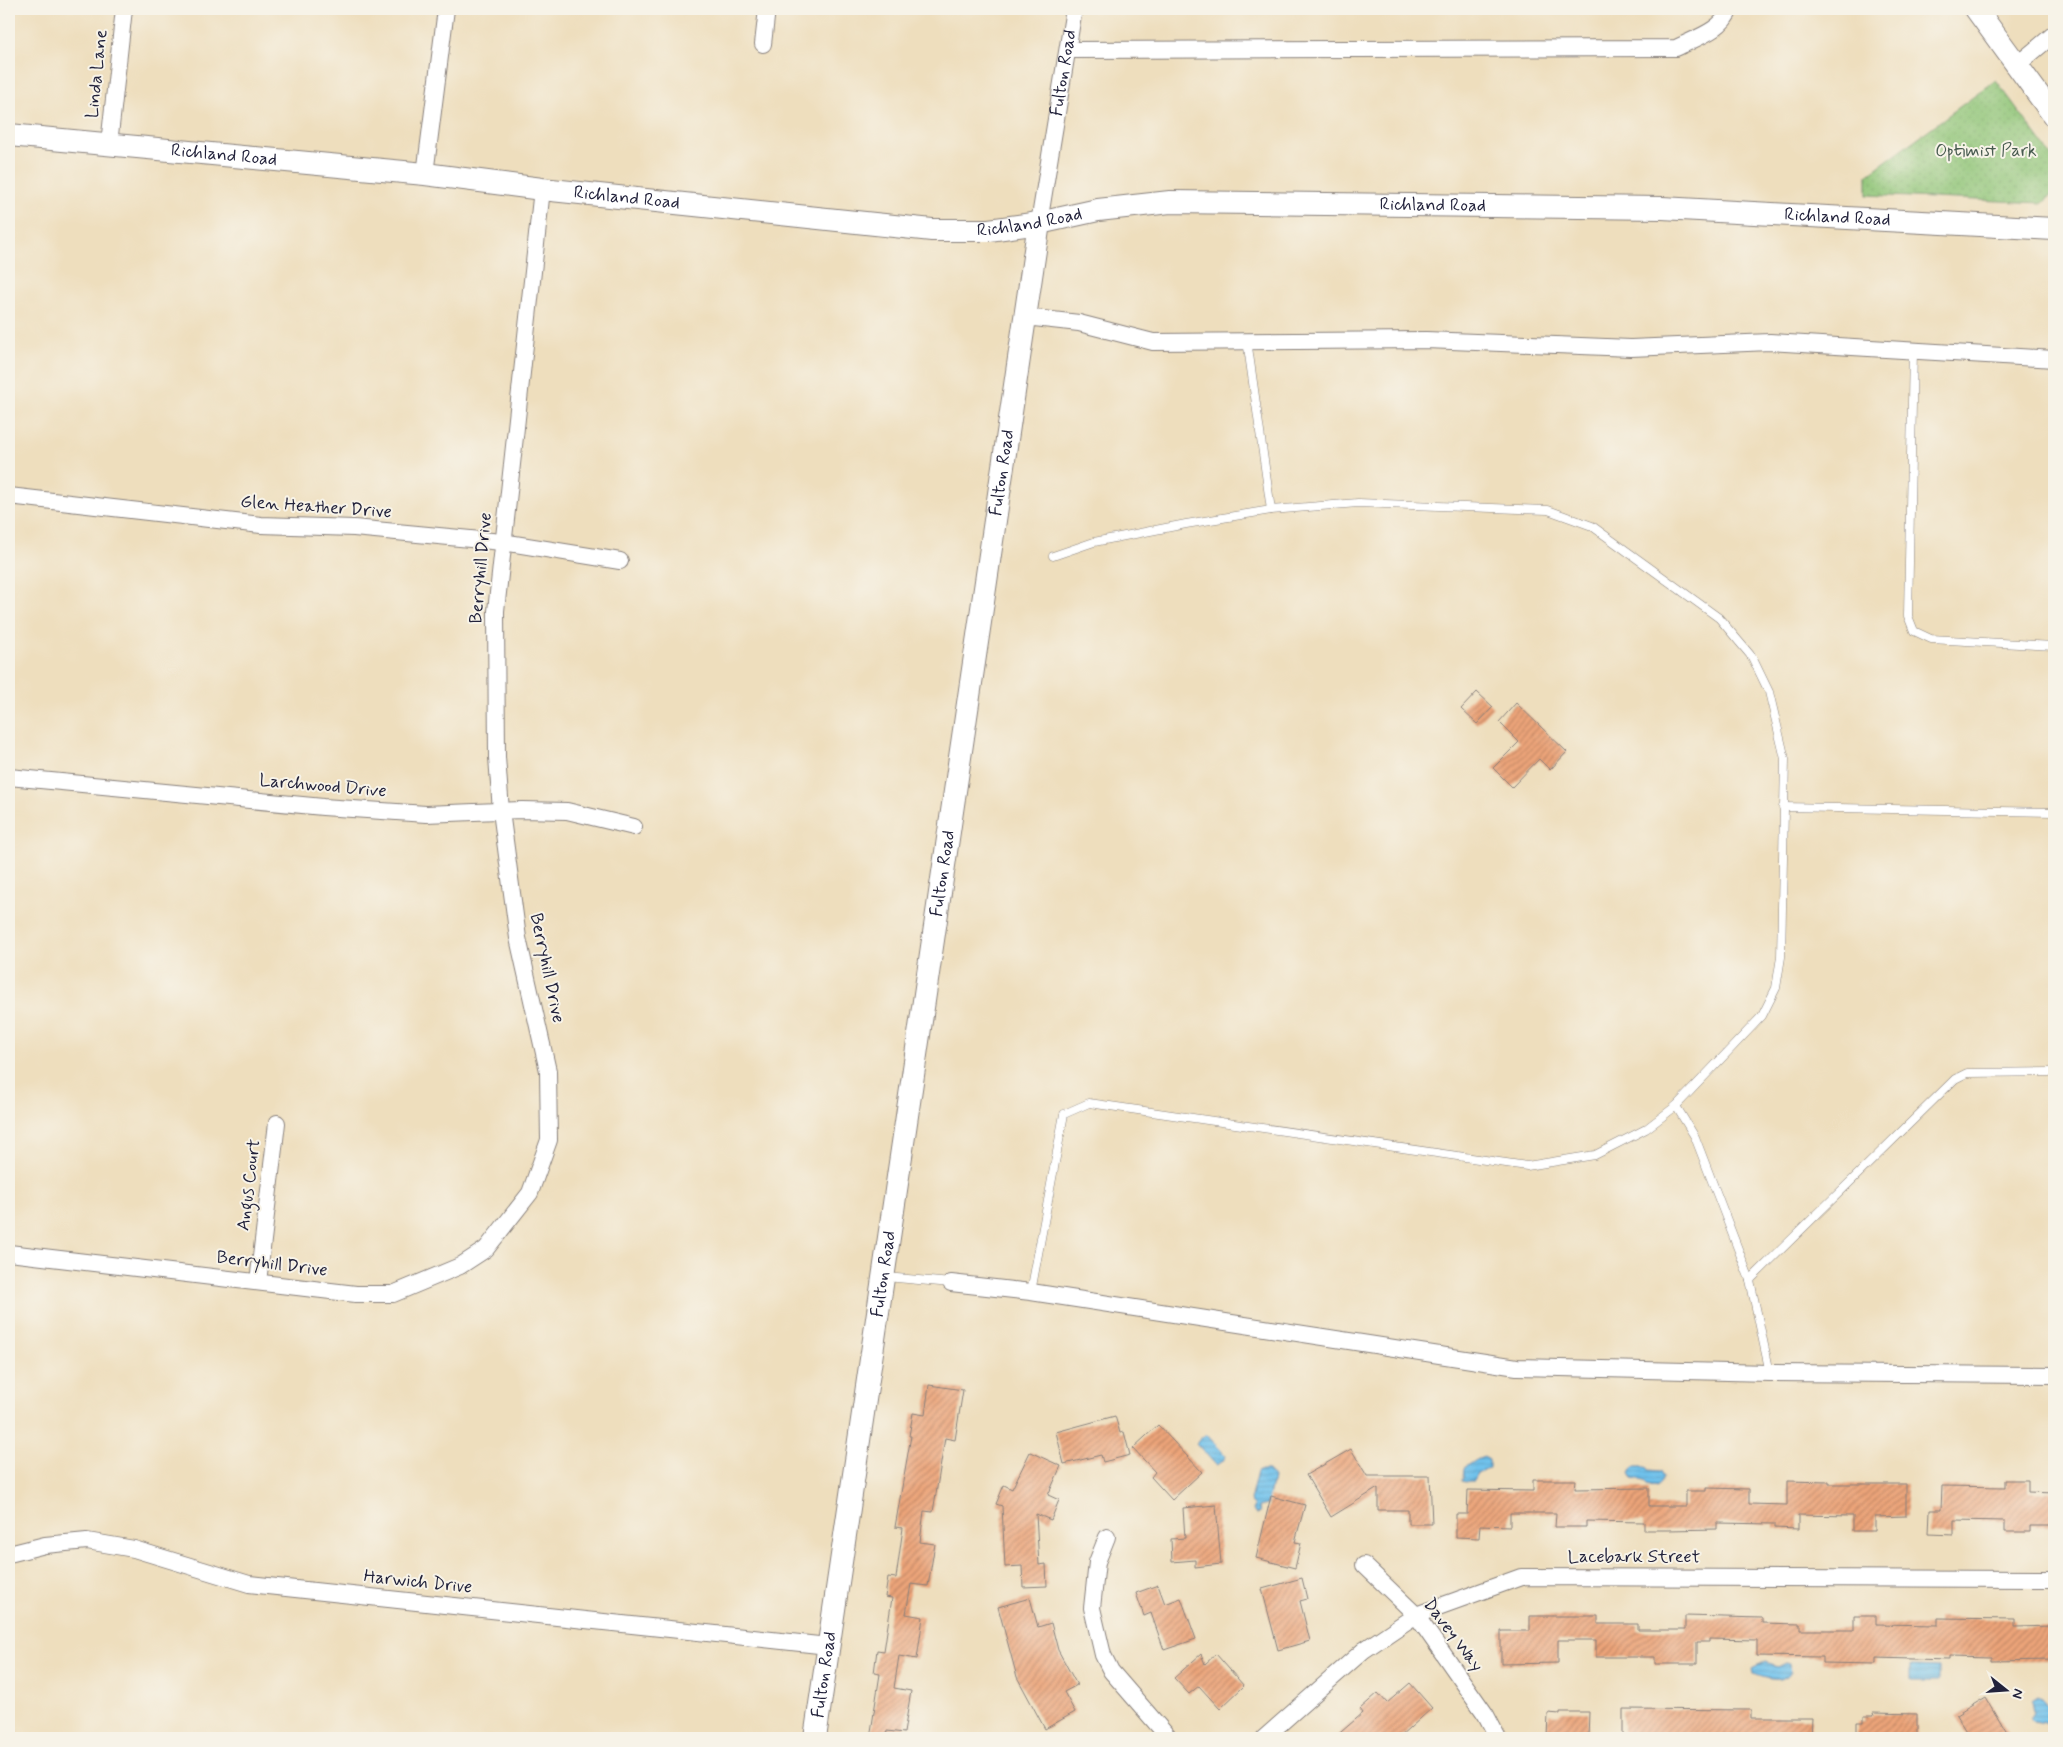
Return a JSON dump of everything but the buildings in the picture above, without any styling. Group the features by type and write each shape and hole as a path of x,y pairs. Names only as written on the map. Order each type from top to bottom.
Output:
{"street":[{"name":"Linda Lane","path":"109,144 124,9"},
{"path":"425,174 446,9"},
{"path":"763,44 767,9"},
{"name":"Fulton Road","path":"815,1738 1025,317 1074,9"},
{"path":"1068,50 1676,48 1714,30 1728,16 1730,9"},
{"path":"1976,9 2054,116"},
{"path":"2017,65 2054,34"},
{"name":"Richland Road","path":"9,135 425,174 542,189 932,230 989,230 1040,223 1098,210 1170,202 1662,208 2054,229"},
{"name":"Berryhill Drive","path":"9,1253 356,1294 393,1294 460,1266 486,1249 530,1193 549,1140 548,1071 518,938 501,811 497,757 496,611 502,542 542,189"},
{"path":"1025,317 1080,323 1153,342 1426,340 1632,348 1770,342 1913,349 2054,359"},
{"name":"Glen Heather Drive","path":"9,496 261,524 354,528 502,542 620,561"},
{"name":"Larchwood Drive","path":"9,777 323,807 426,814 567,811 634,827"},
{"name":"Angus Court","path":"258,1282 276,1123"},
{"path":"951,1283 1031,1292 1517,1367 1770,1373 2054,1375"},
{"path":"1107,1537 1097,1562 1092,1608 1103,1655 1111,1671 1169,1738"},
{"name":"Harwich Drive","path":"9,1554 46,1545 88,1542 134,1549 249,1584 828,1646"},
{"name":"Davey Way","path":"1364,1565 1416,1616 1486,1715 1498,1738"},
{"name":"Lacebark Street","path":"1264,1738 1364,1650 1416,1616 1521,1577 2054,1579"}],"lane":[{"path":"1247,340 1271,510"},
{"path":"1913,349 1908,616 1914,631 1930,639 2054,646"},
{"path":"1031,1292 1064,1114 1089,1103 1527,1166 1595,1155 1646,1129 1676,1106 1762,1016 1776,988 1781,957 1785,759 1769,692 1752,657 1719,618 1592,526 1548,510 1358,503 1271,510 1094,542 1053,556"},
{"path":"1783,807 2054,812"},
{"path":"1750,1280 1955,1079 1966,1073 2054,1072"},
{"path":"1676,1106 1695,1137 1750,1280 1770,1373"},
{"path":"883,1277 951,1283"}],"green space":[{"name":"Optimist Park","path":"1996,80 2054,159 2054,193 2043,203 1867,195 1867,175"}],"water":[{"path":"1206,1434 1226,1456 1222,1462 1216,1465 1196,1443"},
{"path":"1484,1457 1489,1460 1489,1469 1477,1473 1473,1480 1461,1481 1464,1468"},
{"path":"1634,1467 1646,1467 1648,1470 1660,1471 1663,1477 1657,1487 1647,1484 1644,1481 1633,1479 1630,1473"},
{"path":"1268,1470 1273,1478 1267,1505 1259,1507 1260,1513 1255,1514 1253,1510 1255,1506 1250,1501 1257,1472"},
{"path":"1766,1662 1777,1666 1785,1662 1789,1663 1790,1673 1777,1679 1754,1674 1753,1669"},
{"path":"1910,1666 1939,1667 1939,1681 1910,1681"},
{"path":"2039,1695 2050,1708 2051,1717 2047,1724 2043,1721 2040,1723 2034,1722 2031,1719 2035,1711 2033,1699"}]}
